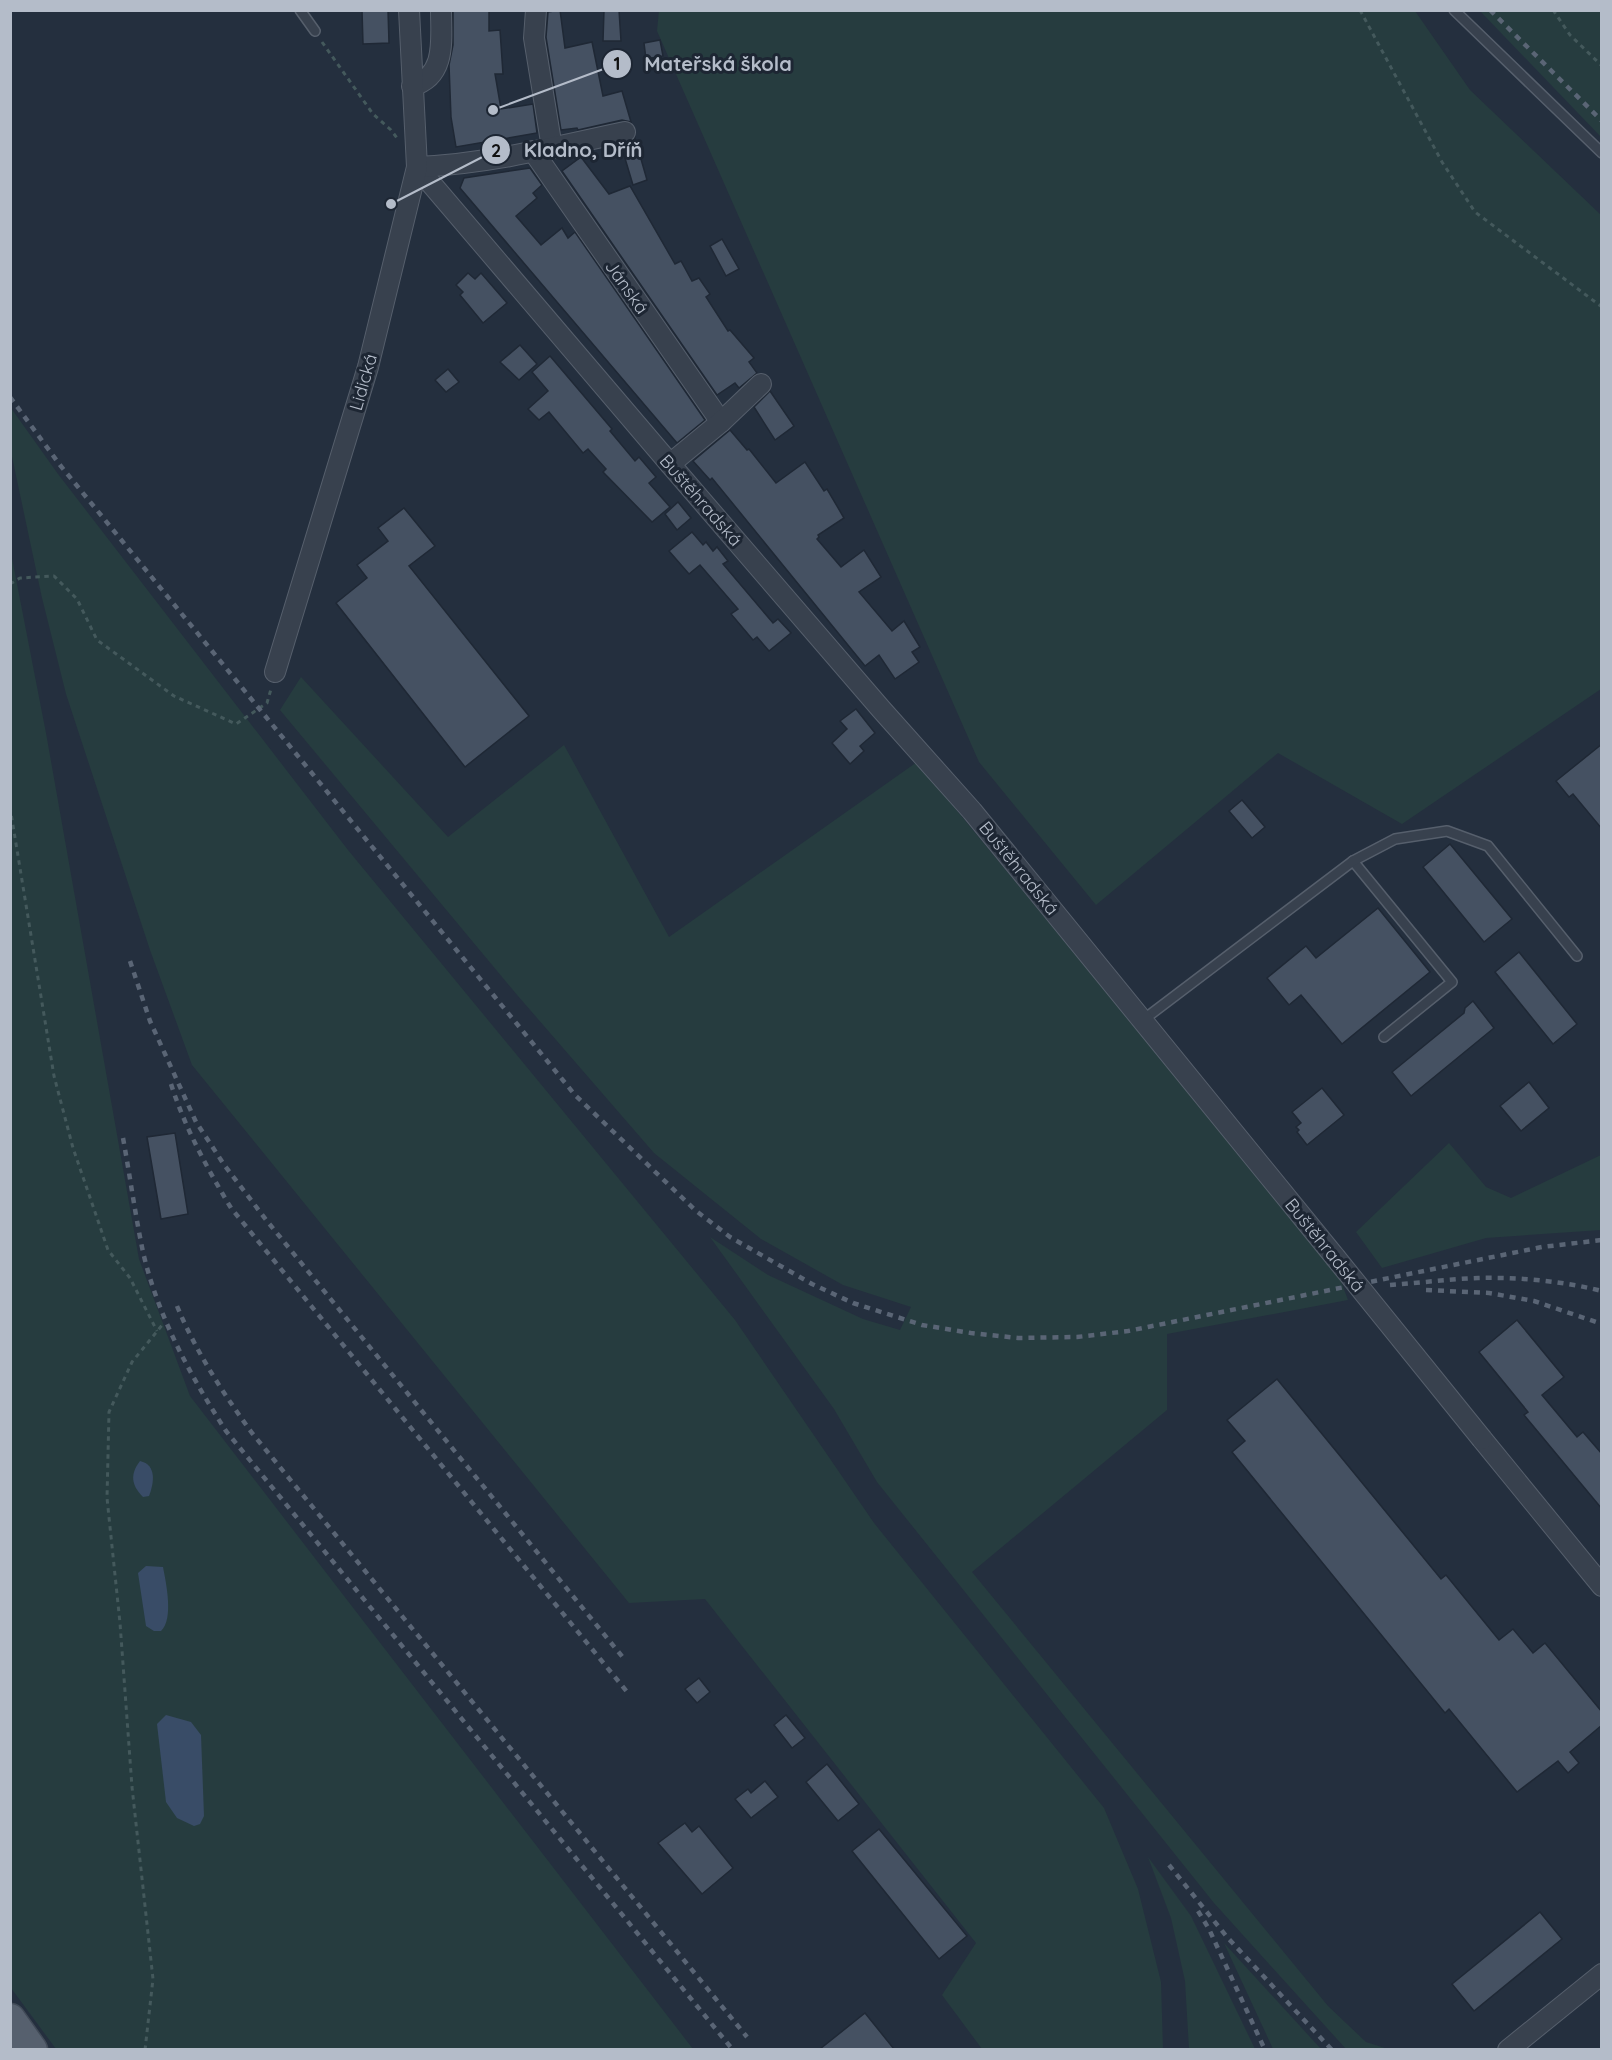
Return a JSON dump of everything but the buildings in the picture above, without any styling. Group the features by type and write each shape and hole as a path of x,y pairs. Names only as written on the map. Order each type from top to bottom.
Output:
{"main road":[{"path":"10,2019 32,2049"}],"street":[{"name":"Lidická","path":"275,672 368,367 417,167 409,10"},
{"path":"412,86 426,80 439,61 442,49 441,10"},
{"name":"Jánská","path":"536,10 534,38 542,150 721,422"},
{"path":"417,167 447,165 542,150 625,132"},
{"name":"Buštěhradská","path":"417,167 881,709 972,811 1602,1586"},
{"path":"670,464 721,422 761,384"},
{"path":"1508,2049 1602,1974"}],"lane":[{"path":"300,10 315,31"},
{"path":"1454,10 1602,153"},
{"path":"1143,1020 1353,861 1395,839 1447,831 1488,846 1577,956"},
{"path":"1353,861 1452,982 1384,1038"}],"path":[{"path":"1360,10 1442,162 1475,212 1602,307"},
{"path":"1553,10 1570,35 1602,66"},
{"path":"315,31 373,114 391,130"},
{"path":"10,584 20,578 54,576 77,599 97,640 174,696 236,724 267,703 275,672"},
{"path":"10,807 54,1076 73,1148 108,1250 130,1278 158,1331"},
{"path":"145,2049 153,1979 132,1787 120,1623 107,1498 109,1412 132,1362 163,1324"}],"green space":[{"path":"659,10 1415,11 1470,90 1601,215 1601,689 1402,824 1278,753 1096,905 979,762 657,31"},
{"path":"1480,11 1601,11 1601,137"},
{"path":"11,408 58,474 348,850 735,1320 874,1523 1104,1808 1138,1889 1161,1982 1163,2049 982,2049 942,1995 976,1943 705,1599 629,1603 192,1065 150,950 66,694 42,598 11,452"},
{"path":"10,548 46,733 139,1259 190,1396 693,2049 56,2049 11,1988"},
{"path":"301,677 448,837 564,745 669,937 917,762 1339,1276 1348,1300 1167,1334 1167,1410 972,1572 1328,2006 1366,2042 1388,2049 1346,2049 1214,1903 877,1482 834,1409 710,1237 768,1275 863,1319 900,1330 911,1307 843,1285 761,1239 654,1153 518,996 280,710"},
{"path":"1449,1143 1486,1187 1511,1198 1601,1155 1601,1230 1486,1238 1382,1268 1356,1232"},
{"path":"1148,1857 1191,1916 1255,2049 1189,2049 1185,1981 1171,1918"},
{"path":"1224,1943 1321,2049 1273,2049"}],"water":[{"path":"140,1461 152,1470 153,1480 149,1496 143,1497 134,1484 133,1475"},
{"path":"146,1566 163,1567 168,1610 165,1625 161,1631 154,1631 146,1626 138,1573"},
{"path":"166,1715 191,1722 201,1735 204,1816 200,1824 194,1826 177,1818 166,1802 157,1724"}],"railway":[{"path":"1490,10 1602,121"},
{"path":"10,397 60,465 575,1095 695,1210 730,1237 812,1284 853,1303 922,1325 1018,1338 1077,1337 1128,1331 1542,1247 1602,1240"},
{"path":"130,961 150,1021 196,1122 225,1166 267,1221 625,1660"},
{"path":"171,1084 197,1147 231,1208 628,1693"},
{"path":"123,1138 137,1224 157,1300 188,1367 226,1431 733,2050"},
{"path":"1390,1285 1509,1278 1556,1282 1602,1291"},
{"path":"1426,1290 1489,1293 1534,1301 1602,1324"},
{"path":"177,1306 211,1372 252,1433 747,2037"},
{"path":"1169,1865 1227,1937 1332,2050"},
{"path":"1198,1911 1209,1929 1265,2050"}],"place":[{"name":"Mateřská škola","path":"493,110"},
{"name":"Kladno, Dříň","path":"391,204"}]}
